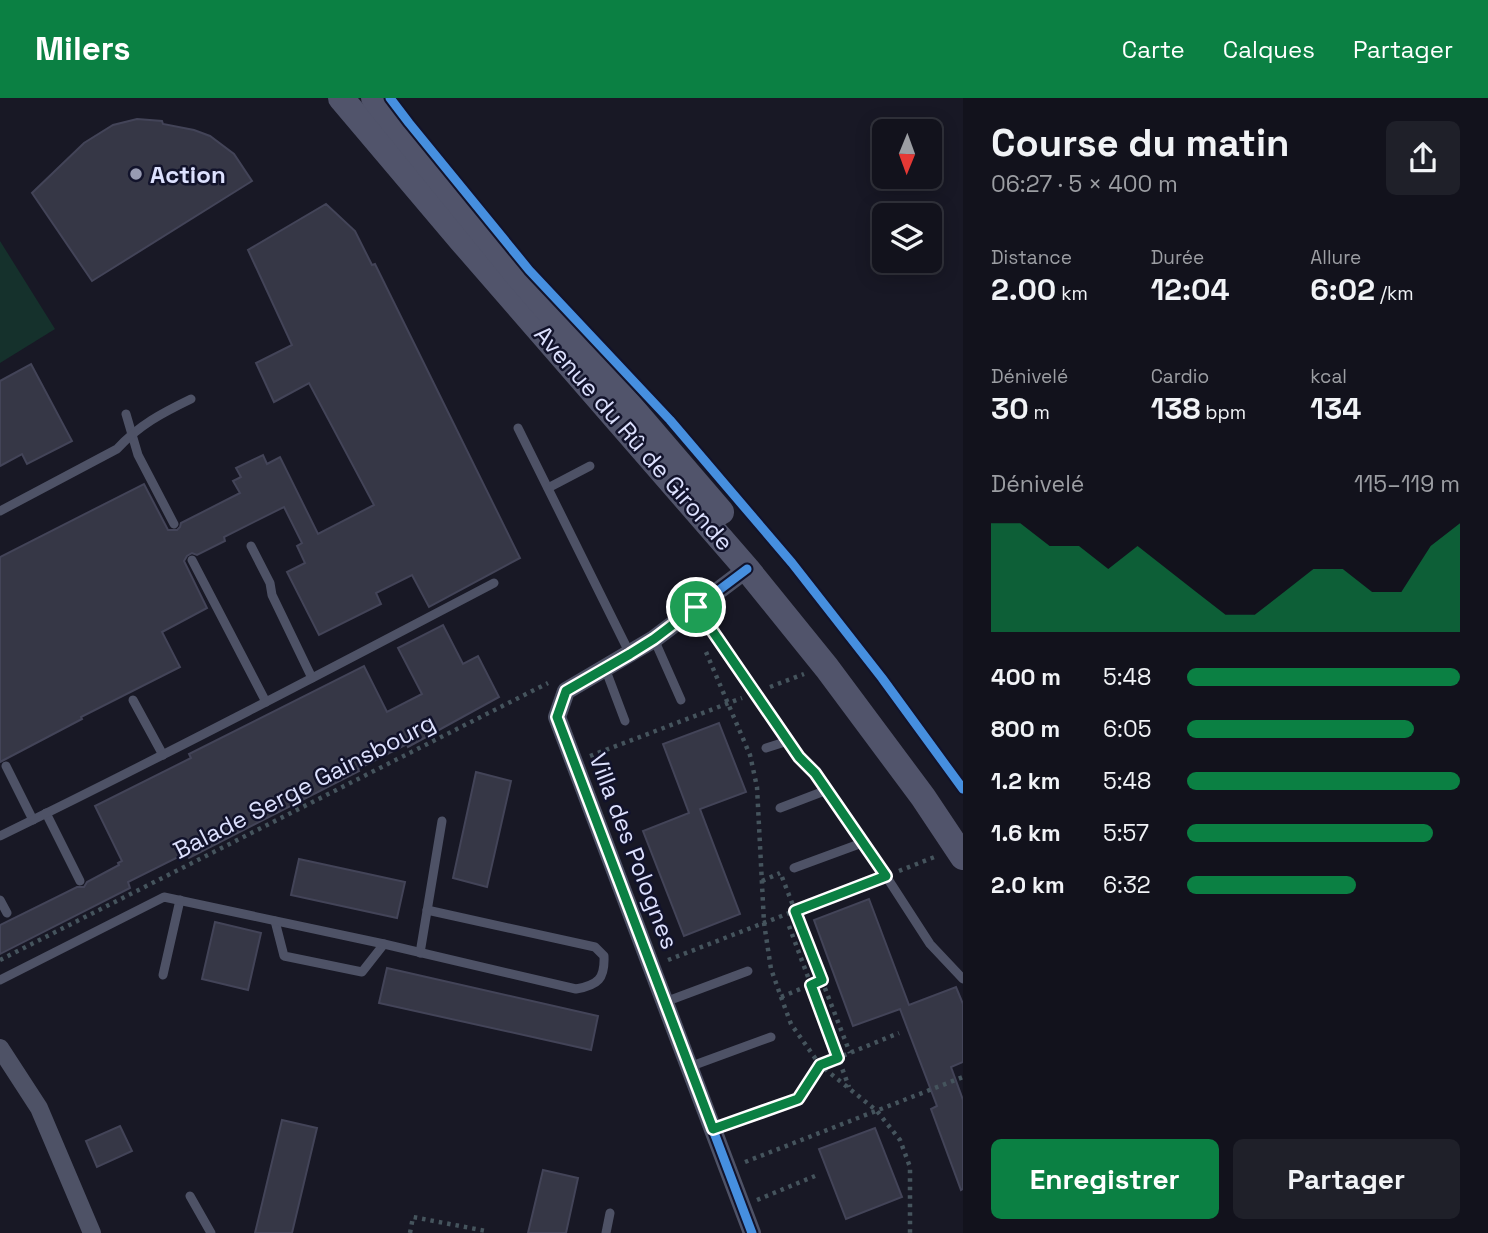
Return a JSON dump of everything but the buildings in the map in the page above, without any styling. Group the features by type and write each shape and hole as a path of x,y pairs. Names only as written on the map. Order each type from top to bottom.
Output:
{"main road":[{"name":"Avenue du Rû de Gironde","path":"341,98 462,242 747,569 827,668 923,797 954,855"},
{"name":"Avenue du Rû de Gironde","path":"374,98 516,273 807,615 937,788 963,828"}],"street":[{"name":"Villa des Polognes","path":"747,569 654,639 566,691 557,717 752,1233"},
{"path":"0,1048 39,1108 92,1233"}],"lane":[{"path":"0,510 117,449 131,433 156,416 191,399"},
{"path":"126,414 138,455 174,524"},
{"path":"518,428 630,654"},
{"path":"548,488 590,466"},
{"path":"251,545 312,678"},
{"path":"192,560 266,702"},
{"path":"0,836 163,755 494,583"},
{"path":"696,607 799,757 827,790 930,944 963,979"},
{"path":"654,639 681,701"},
{"path":"605,668 625,721"},
{"path":"133,701 163,755"},
{"path":"766,748 788,741"},
{"path":"6,766 33,820"},
{"path":"780,808 827,790"},
{"path":"46,813 79,881"},
{"path":"420,953 442,821"},
{"path":"794,868 862,843"},
{"path":"0,980 164,897 576,989 590,986 601,979 605,968 604,956 595,947 427,910"},
{"path":"0,900 7,913"},
{"path":"163,975 180,900"},
{"path":"275,921 284,956 362,972 384,944"},
{"path":"665,1002 748,971"},
{"path":"689,1067 771,1037"},
{"path":"713,1129 798,1099"},
{"path":"190,1196 211,1233"},
{"path":"606,1233 610,1213"}],"path":[{"path":"704,647 750,755 757,787 764,923 771,969 791,1024 820,1065 877,1111 901,1140 910,1167 910,1233"},
{"path":"575,762 811,671"},
{"path":"652,967 886,876 954,855"},
{"path":"780,873 850,1053"},
{"path":"789,926 849,1088"},
{"path":"781,997 822,980"},
{"path":"798,1099 820,1065 899,1034"},
{"path":"728,1169 963,1077"},
{"path":"742,1206 814,1176"},
{"path":"410,1233 414,1217 487,1233"}],"green space":[{"path":"0,241 55,329 0,363"}],"cycle path":[{"path":"390,98 529,270 670,420 792,563 882,678 963,789"},
{"path":"747,569 654,639 566,691 557,717 752,1233"}],"place":[{"name":"Action","path":"136,174"}],"route":[{"path":"696,607 799,757 815,773 886,876 795,911 822,980 811,985 838,1058 820,1065 798,1099 713,1129 557,717 566,691 654,639 696,607"}]}
